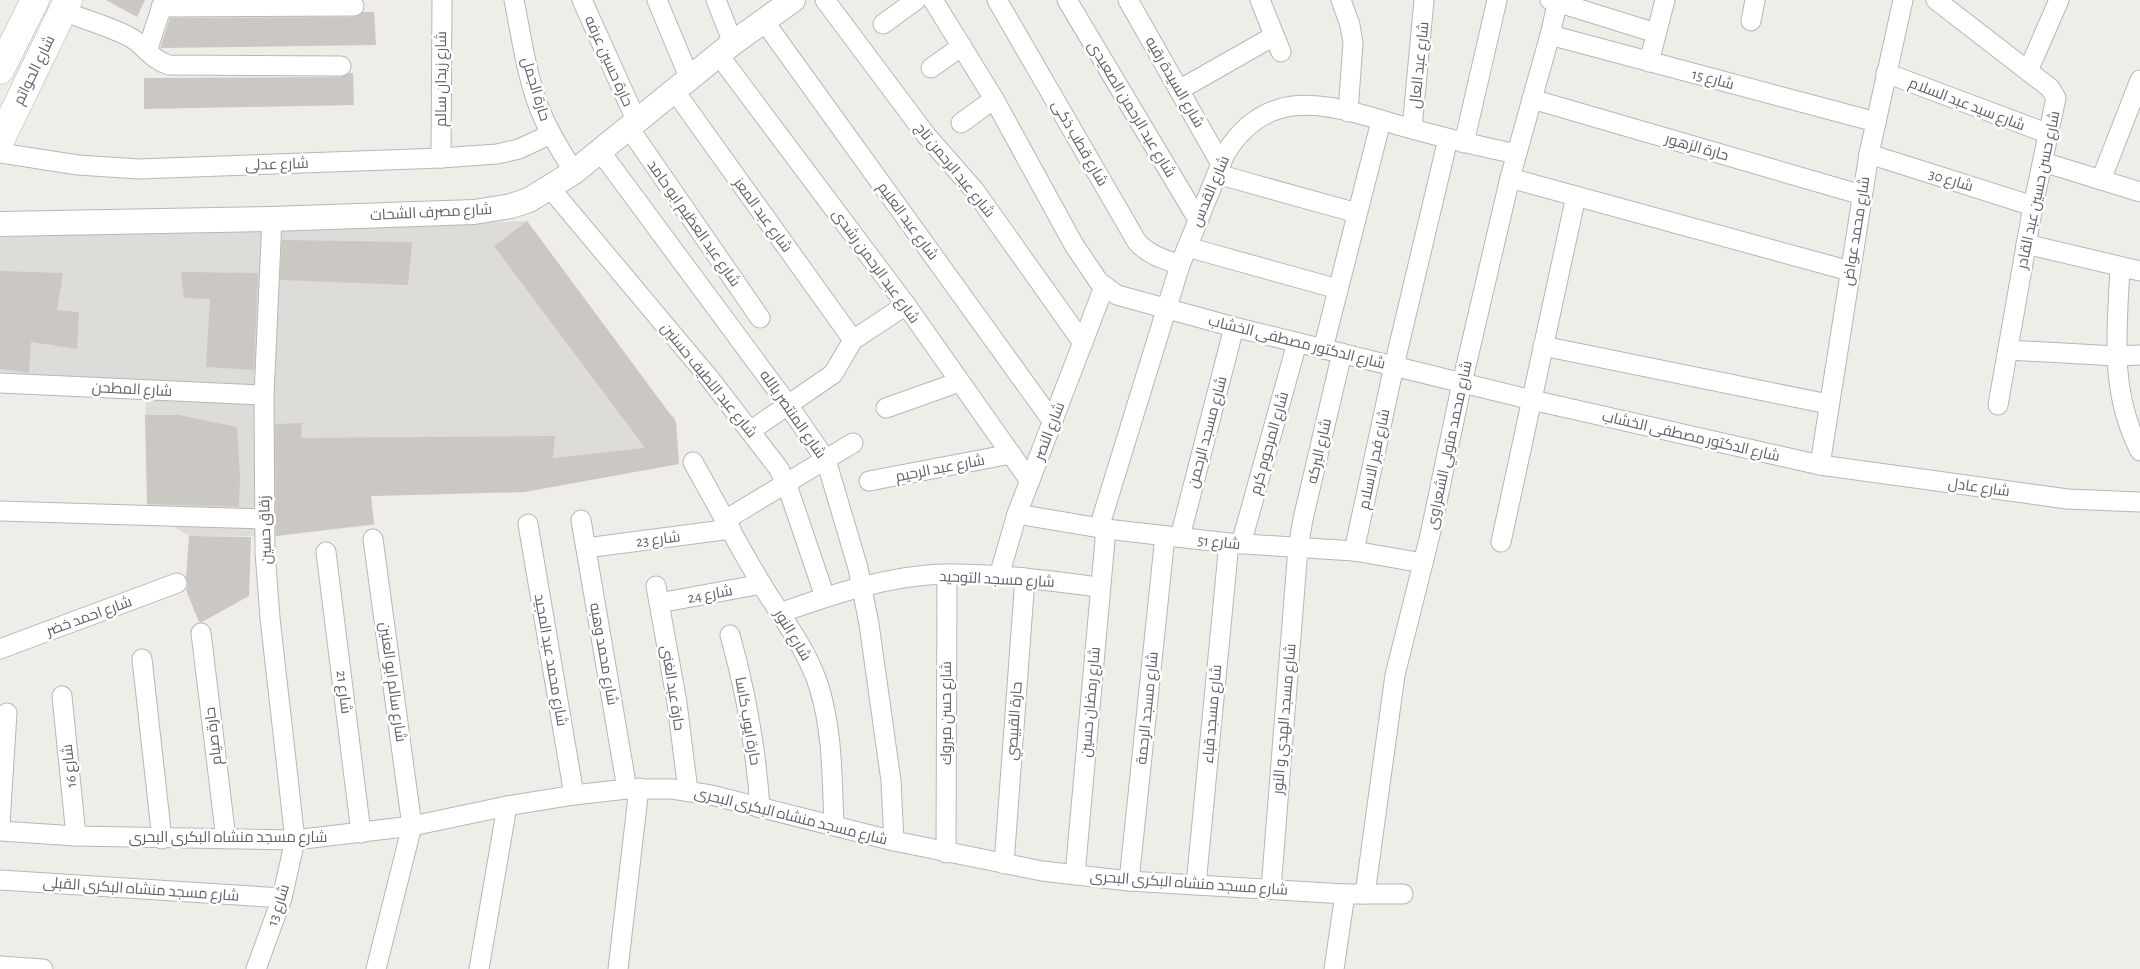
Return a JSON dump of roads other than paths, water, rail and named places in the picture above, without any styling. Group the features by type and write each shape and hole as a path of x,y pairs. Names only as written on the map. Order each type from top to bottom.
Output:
{"main road":[{"name":"شارع الحواتم","path":"0,70 35,0"},
{"name":"شارع الحواتم","path":"0,141 65,6"}],"street":[{"name":"شارع زيدان سالم","path":"441,158 442,0"},
{"name":"حارة الجمل","path":"514,0 530,80 542,117 574,172"},
{"name":"حارة حسين عرفه","path":"582,0 633,125"},
{"name":"شارع عبد المعز","path":"657,0 682,84 853,340"},
{"name":"شارع عبد الرحمن رشدى","path":"716,0 726,48 1030,481"},
{"name":"شارع مصرف الشحات","path":"0,224 272,219 492,210 530,200 574,172 768,12 793,0"},
{"name":"شارع عبد الرحمن تاج","path":"825,0 926,135 975,191 1083,342"},
{"path":"882,24 916,0"},
{"name":"شارع الدكتور مصطفى الخشاب","path":"933,0 994,100 1056,215 1094,276 1104,287 1117,295 1234,327 1532,400 1820,465"},
{"name":"شارع قطب ذكى","path":"997,0 1137,242 1145,251 1156,257 1180,265"},
{"name":"شارع عبد الرحمن الصعيدى","path":"1068,0 1198,218"},
{"name":"شارع السيدة رقيه","path":"1128,0 1179,90 1219,169"},
{"path":"1179,90 1278,44 1260,0"},
{"path":"1341,0 1350,25 1353,43 1348,112"},
{"name":"شارع عبد العال","path":"1412,129 1424,0"},
{"name":"شارع فجر الاسلام","path":"1354,552 1394,366 1497,0"},
{"path":"1650,62 1664,0"},
{"path":"1750,21 1755,0"},
{"name":"شارع محمد عواض","path":"1820,465 1828,404 1869,154 1903,0"},
{"name":"شارع حسن حسين عبد القادر","path":"1936,0 2050,88 2056,98 2033,206 1998,406"},
{"path":"2028,71 2059,0"},
{"path":"1555,1 1656,33"},
{"name":"شارع محمد متولي الشعراوى","path":"1365,894 1395,675 1510,178 1550,35 1555,1"},
{"path":"147,51 163,3 354,6"},
{"path":"65,6 128,36 159,62 169,65 341,66"},
{"name":"شارع عبد العليم","path":"768,12 1053,422"},
{"name":"شارع 15","path":"1550,35 1876,122"},
{"path":"931,68 962,46"},
{"name":"شارع سيد عبد السلام","path":"1886,73 2049,134"},
{"path":"2101,180 2135,111 2140,80"},
{"path":"961,123 994,100"},
{"name":"حارة الزهور","path":"1532,100 1862,195"},
{"name":"شارع القدس","path":"1102,528 1165,309 1180,265 1219,169 1234,139 1247,126 1262,115 1280,108 1298,105 1318,106 1381,120 1456,141 1516,154"},
{"path":"1322,349 1381,120"},
{"name":"شارع عبد العظيم ابو حامد","path":"633,125 760,318"},
{"name":"شارع عدلى","path":"0,153 78,165 139,169 441,158 508,152 551,134"},
{"name":"شارع المنتصر بالله","path":"600,151 788,405 826,460 862,586 870,624 890,772 894,841"},
{"name":"شارع 30","path":"1869,154 2033,206"},
{"path":"2043,162 2140,192"},
{"path":"1219,169 1357,213"},
{"path":"1510,178 1850,271"},
{"name":"شارع عبد اللطيف حسنين","path":"550,188 710,379 779,469 826,597"},
{"path":"1501,542 1576,196"},
{"name":"زقاق حسين","path":"272,219 264,395 264,519 270,618 295,840"},
{"path":"2026,244 2140,271"},
{"path":"1187,247 1338,289"},
{"path":"2120,267 2116,356 2121,402 2127,424 2139,446"},
{"name":"شارع النصر","path":"999,576 1017,514 1104,287"},
{"path":"750,431 833,374 853,340 906,305"},
{"name":"شارع مسجد الرحمن","path":"1172,536 1234,327"},
{"name":"شارع المرحوم كرم","path":"1235,544 1297,342"},
{"path":"1544,346 1828,404"},
{"path":"2008,350 2116,356 2140,355"},
{"name":"شارع البركه","path":"1298,548 1303,519 1342,353"},
{"path":"886,408 959,382"},
{"name":"شارع المطحن","path":"0,383 264,395"},
{"path":"728,525 786,484 853,443"},
{"name":"شارع عبد الرحيم","path":"870,481 1010,454"},
{"name":"شارع النور","path":"693,462 762,584 810,662 820,689 826,718 832,760 834,826"},
{"name":"شارع عادل","path":"1820,465 2067,499 2140,502"},
{"path":"0,511 264,519"},
{"name":"شارع 51","path":"1017,514 1102,528 1235,544 1354,552 1422,563"},
{"name":"شارع محمد وهبه","path":"581,520 633,789 618,969"},
{"name":"شارع محمد عبد المجيد","path":"528,524 574,796"},
{"name":"شارع 23","path":"586,548 728,525"},
{"name":"شارع رمضان حسين","path":"1076,876 1102,528"},
{"name":"شارع مسجد الرحمة","path":"1129,881 1172,536"},
{"name":"شارع سالم ابو العنين","path":"373,539 412,826"},
{"name":"شارع مسجد قباء","path":"1196,885 1235,544"},
{"name":"شارع مسجد الهدي و النور","path":"1271,889 1298,548"},
{"name":"شارع 21","path":"326,552 361,833"},
{"name":"شارع مسجد التوحيد","path":"780,614 862,586 947,574 1025,578 1099,586"},
{"name":"شارع حسن مبروك","path":"946,852 947,574"},
{"name":"حارة القبيصي","path":"1004,864 1025,578"},
{"name":"شارع احمد خضر","path":"0,649 177,583"},
{"name":"شارع 24","path":"657,595 762,584"},
{"name":"حارة عبد الغنى","path":"657,595 677,703 688,791"},
{"name":"حارة صيام","path":"201,633 226,839"},
{"name":"حارة ايوب كاسا","path":"730,635 747,703 755,755 760,808"},
{"path":"142,659 162,839"},
{"name":"شارع 16","path":"62,696 76,836"},
{"path":"0,824 7,713"},
{"name":"شارع مسجد منشاه البكرى البحرى","path":"0,831 162,839 295,840 412,826 507,806 574,796 633,789 688,791 711,794 894,841 1004,864 1076,876 1344,894 1403,894"},
{"path":"479,969 507,806"},
{"path":"376,969 412,826"},
{"name":"شارع 13","path":"256,969 282,898 295,840"},
{"name":"شارع مسجد منشاه البكرى القبلى","path":"0,880 282,898"},
{"path":"1334,969 1344,894"},
{"path":"0,966 43,969"}]}
